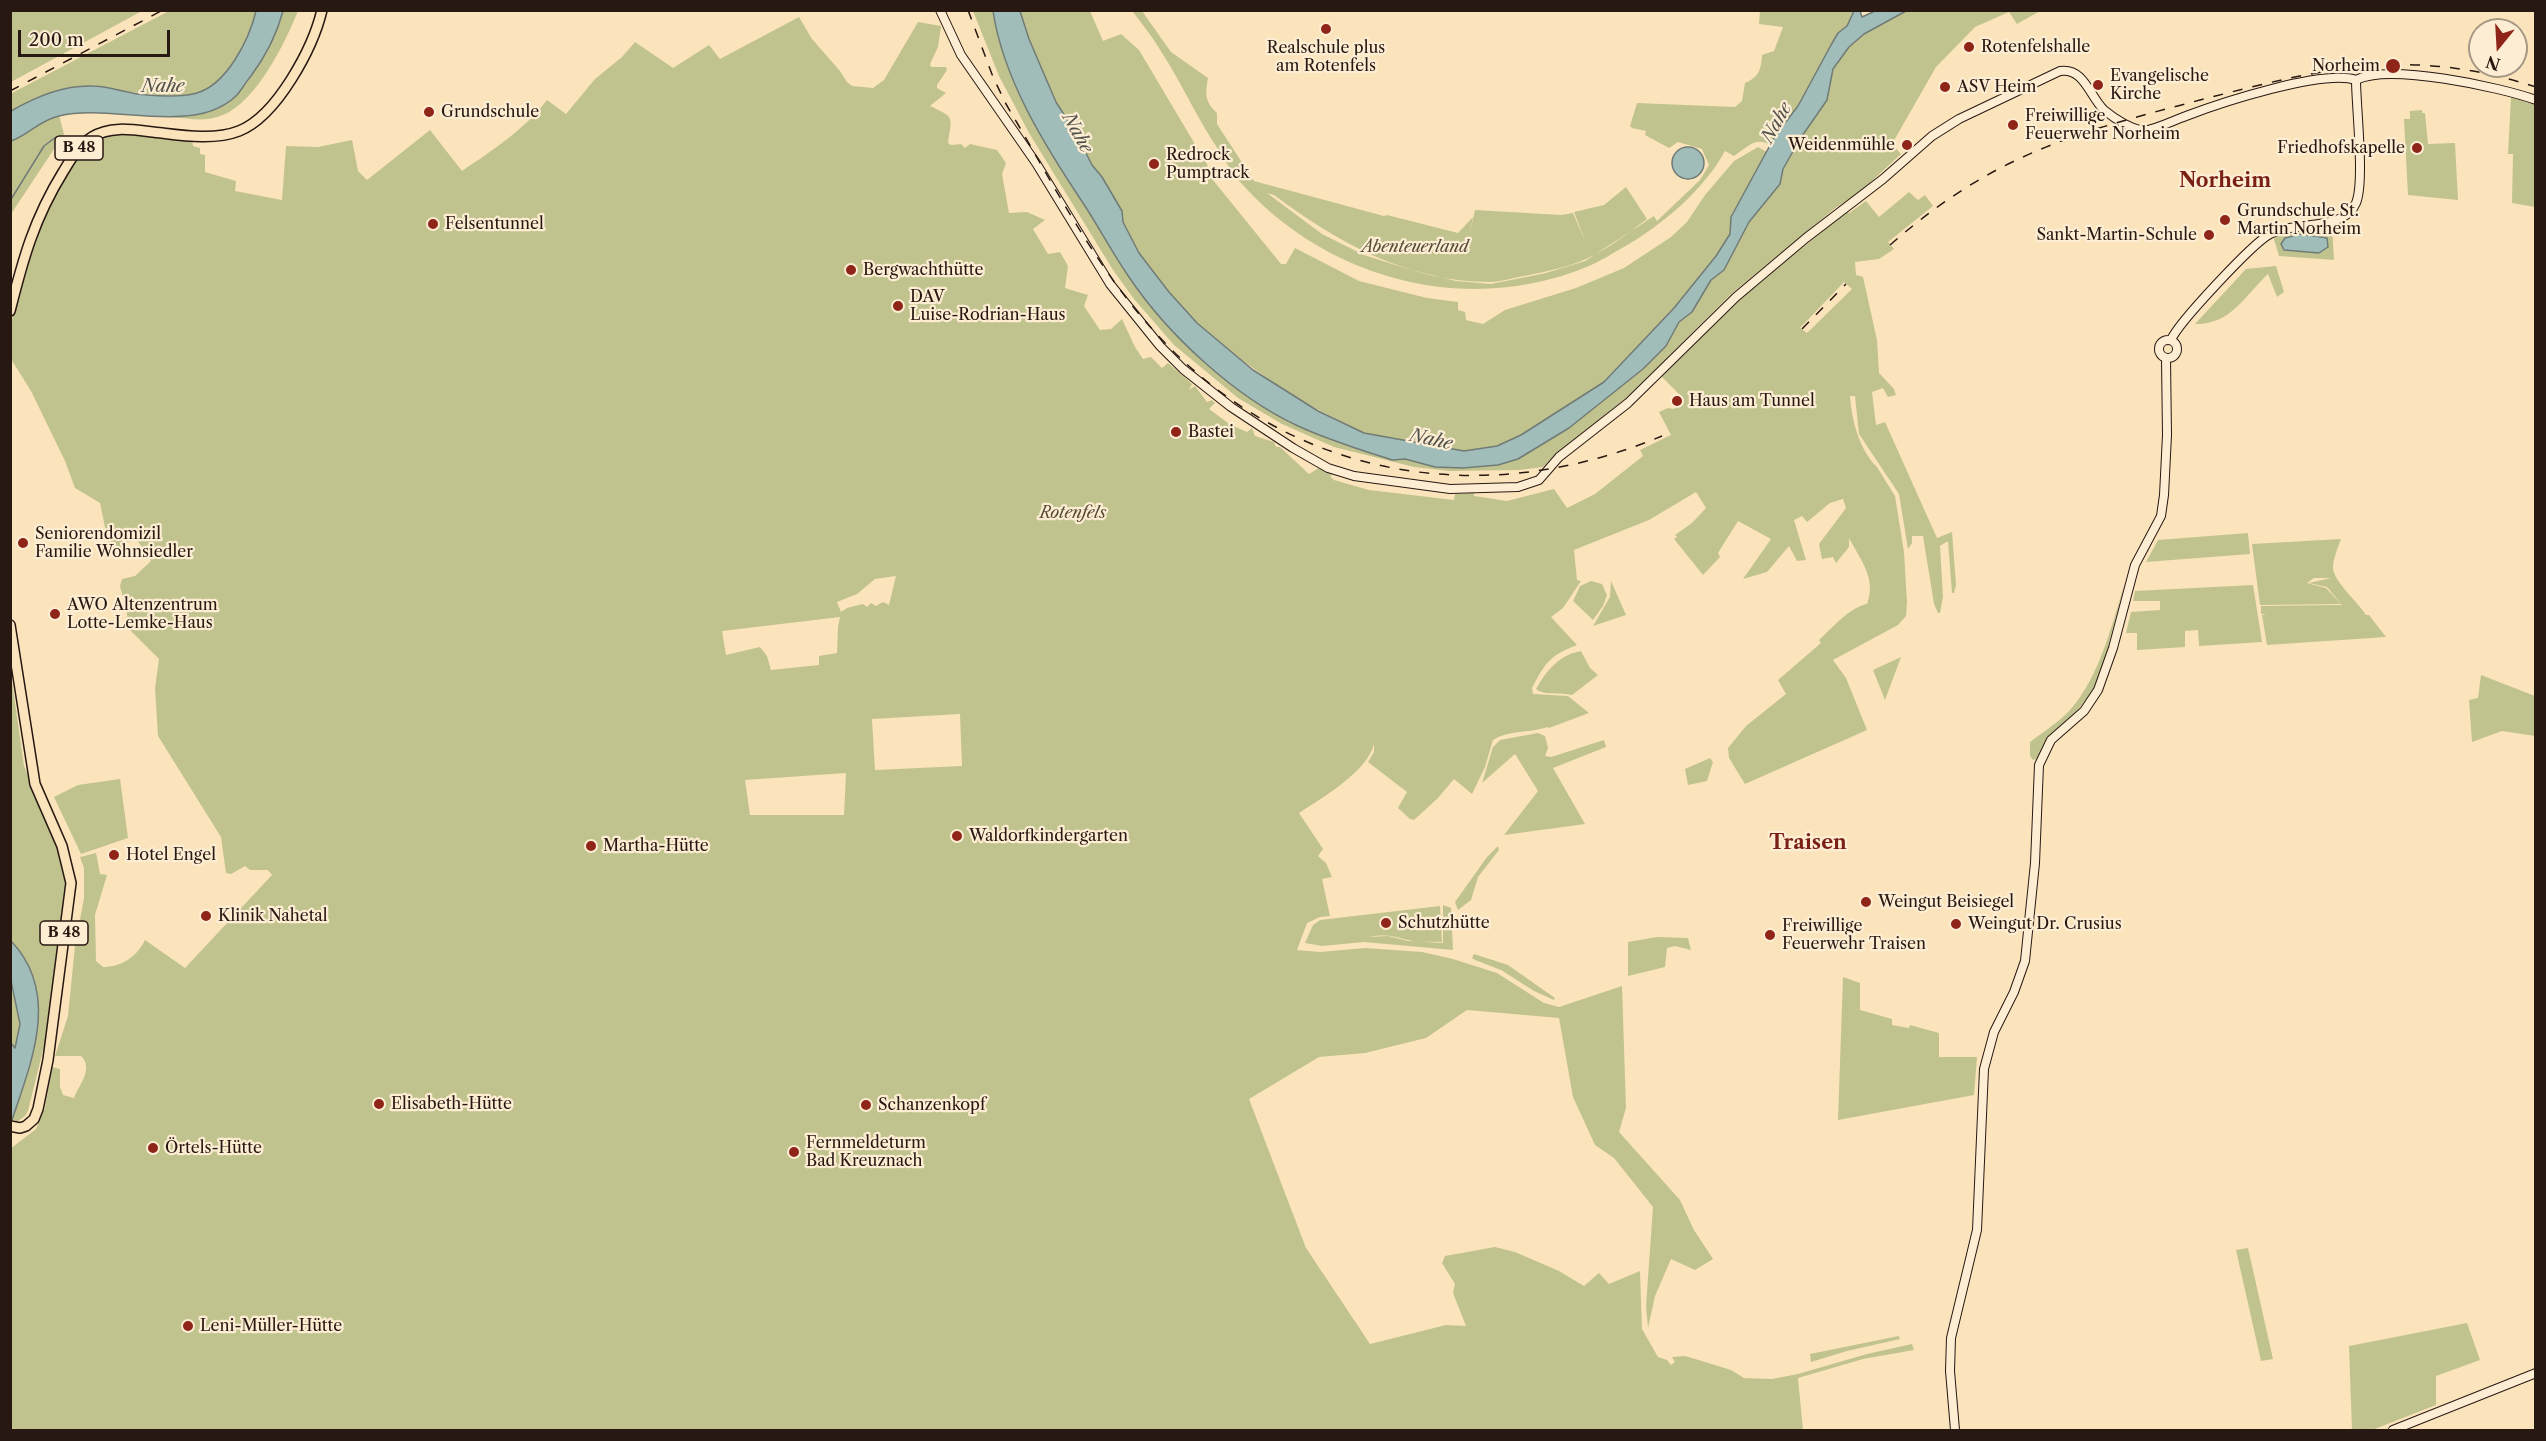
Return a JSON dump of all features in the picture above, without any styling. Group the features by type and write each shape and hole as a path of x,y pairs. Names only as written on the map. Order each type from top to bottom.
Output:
{"main road":[{"name":"B 48","path":"10,311 32,231 71,159 90,138 112,130 126,129 172,134 226,134 245,128 257,119 285,86 305,56 322,10"},
{"path":"940,10 955,43 1036,163 1110,284 1147,331 1183,369 1231,407 1317,463 1340,472 1390,481 1469,490 1518,487 1539,480 1559,457 1628,403 1736,297 1939,130 2063,70 2079,77 2106,111 2139,130 2146,131 2221,104 2295,84 2344,77 2356,80 2364,76 2379,75 2445,78 2494,87 2535,100"},
{"path":"2170,340 2175,343 2177,351 2173,357 2166,359 2161,356 2159,347 2165,341 2170,340 2182,322 2265,237 2294,226 2337,220 2346,216 2354,208 2358,199 2359,182 2356,80"},
{"path":"1954,1431 1950,1371 1951,1338 1977,1230 1984,1069 1994,1032 2014,992 2025,961 2034,863 2039,765 2051,740 2084,711 2098,690 2113,648 2135,565 2161,516 2166,448 2166,359"},
{"name":"B 48","path":"10,625 36,784 62,846 70,883 48,1060 40,1103 34,1119 15,1127"},
{"path":"2393,1431 2535,1373"}],"green space":[{"path":"11,10 142,10 142,11 11,82"},
{"path":"169,11 256,11 235,60 217,81 196,94 169,96 95,90 65,92 39,97 11,111 10,94"},
{"path":"283,11 298,11 278,54 247,97 235,108 211,119 172,117 220,106 240,91 257,66"},
{"path":"973,11 993,11 998,36 1016,87 1054,159 1145,299 1163,321 1204,362 1274,413 1321,436 1392,460 1405,459 1435,467 1463,468 1498,465 1518,459 1569,428 1643,369 1666,346 1679,322 1692,312 1711,279 1724,270 1749,222 1779,184 1783,169 1800,139 1827,100 1832,69 1849,47 1864,34 1906,11 2040,11 2017,24 2009,12 1975,27 1936,67 1892,144 1901,154 1860,192 1834,209 1730,295 1631,394 1557,453 1543,467 1519,470 1449,471 1414,467 1334,447 1282,424 1238,398 1174,345 1134,299 1113,270 1029,133 999,76"},
{"path":"1020,11 1090,11 1103,41 1121,34 1139,50 1208,166 1204,169 1281,264 1286,264 1295,248 1359,281 1427,298 1458,302 1458,310 1465,312 1466,320 1483,324 1505,310 1576,288 1624,268 1671,237 1687,222 1705,195 1734,161 1758,147 1767,152 1731,217 1730,234 1716,256 1674,308 1604,382 1521,435 1497,446 1464,451 1389,439 1364,433 1297,399 1226,349 1197,323 1169,292 1139,253 1123,222 1122,211 1102,177 1092,165 1077,135 1056,102 1029,39"},
{"name":"Abenteuerland","path":"1142,11 1171,52 1208,78 1207,97 1217,113 1217,124 1254,181 1384,216 1458,233 1473,217 1469,237 1475,210 1561,215 1573,213 1585,241 1574,212 1604,205 1626,187 1647,219 1630,232 1654,216 1657,221 1700,180 1709,165 1702,149 1678,142 1669,148 1645,135 1646,131 1632,128 1630,126 1637,103 1735,107 1742,101 1745,83 1758,72 1762,55 1774,51 1783,27 1759,24 1760,11 1854,11 1847,26 1838,33 1798,106 1770,145 1756,142 1734,156 1725,151 1706,179 1681,205 1653,228 1598,262 1543,281 1496,288 1449,288 1402,280 1358,266 1315,244 1277,217 1242,184 1231,170 1159,48 1133,12","holes":["1267,193 1274,195 1348,243 1402,267 1418,271 1408,269 1364,255 1322,234","1564,267 1491,284 1456,281 1437,276 1489,282"]},
{"name":"Rotenfels","path":"799,17 812,39 847,82 852,86 873,88 884,80 918,22 941,26 938,47 930,64 931,67 946,67 947,70 937,88 946,93 930,106 950,119 948,143 961,144 965,148 970,144 997,150 1006,163 1002,174 1009,213 1027,212 1045,220 1033,229 1048,254 1060,252 1068,266 1065,288 1088,295 1084,306 1100,330 1111,329 1122,319 1143,359 1151,357 1162,368 1168,363 1192,384 1189,390 1195,386 1207,402 1212,400 1215,403 1209,409 1231,425 1247,432 1252,428 1255,436 1274,442 1276,447 1280,447 1309,474 1319,468 1333,474 1330,476 1334,480 1369,490 1454,500 1455,494 1474,493 1474,496 1507,501 1554,489 1567,508 1595,494 1643,456 1640,450 1671,435 1659,412 1668,408 1674,409 1684,399 1660,375 1739,298 1847,212 1849,213 1866,201 1879,217 1909,192 1918,200 1925,195 1933,206 1888,242 1894,249 1879,259 1855,262 1856,275 1863,277 1877,340 1879,373 1894,389 1896,395 1888,397 1883,388 1872,392 1876,425 1885,422 1937,538 1952,532 1956,585 1952,593 1948,541 1940,546 1943,597 1940,613 1938,613 1934,604 1923,536 1912,536 1912,543 1908,549 1899,494 1859,434 1855,396 1850,396 1855,426 1866,453 1895,496 1904,552 1907,602 1906,616 1898,625 1833,660 1846,678 1867,730 1745,784 1729,758 1728,748 1746,726 1786,694 1778,680 1821,643 1819,640 1842,619 1854,609 1867,604 1870,595 1869,578 1849,538 1849,547 1836,563 1833,557 1822,559 1819,544 1846,508 1843,499 1830,503 1807,522 1802,516 1794,520 1806,560 1797,561 1789,546 1767,572 1743,579 1771,539 1738,521 1718,553 1720,557 1703,575 1674,539 1677,537 1675,535 1692,523 1706,508 1696,492 1649,520 1574,550 1577,580 1581,581 1563,608 1551,617 1577,645 1549,661 1532,688 1533,694 1568,696 1589,713 1549,728 1513,733 1493,740 1485,767 1472,794 1454,779 1438,798 1414,820 1398,808 1407,792 1368,762 1374,752 1374,744 1370,754 1354,774 1299,813 1323,849 1318,856 1326,863 1332,877 1322,879 1330,916 1320,917 1307,923 1297,950 1320,952 1365,948 1422,952 1497,973 1544,1003 1559,1007 1622,986 1626,1108 1619,1132 1680,1200 1694,1230 1713,1259 1695,1270 1671,1259 1655,1296 1648,1328 1646,1306 1653,1207 1614,1158 1595,1145 1573,1097 1559,1018 1467,1010 1426,1038 1365,1053 1319,1057 1249,1099 1306,1248 1370,1344 1446,1325 1466,1326 1453,1293 1455,1284 1442,1263 1445,1256 1495,1247 1515,1252 1559,1271 1584,1286 1599,1273 1609,1284 1640,1271 1642,1329 1658,1357 1667,1360 1671,1365 1675,1362 1672,1357 1685,1356 1731,1370 1744,1378 1772,1379 1912,1344 1914,1350 1863,1359 1798,1378 1803,1430 11,1430 10,1149 36,1129 45,1108 52,1067 60,1069 60,1087 63,1095 74,1098 86,1071 85,1061 81,1056 55,1056 68,1016 75,946 84,898 84,868 80,857 96,853 100,874 107,875 95,915 96,961 103,967 110,967 128,960 145,940 185,968 272,875 268,870 250,870 245,866 231,874 226,873 221,837 158,736 155,688 159,659 131,631 120,586 122,579 135,576 151,561 137,540 127,542 111,556 100,503 75,488 65,461 31,391 11,359 11,324 33,236 73,159 88,145 104,135 120,133 192,138 193,146 200,148 200,154 205,155 205,172 236,181 235,191 282,200 286,146 318,147 352,140 358,171 367,180 430,130 462,171 519,130 547,100 566,114 595,79 622,57 635,42 673,68 709,45 720,59","holes":["1844,282 1852,289 1807,333 1800,328","896,576 889,605 883,602 876,606 871,603 867,607 863,604 841,612 837,602 857,594 875,579","840,617 837,653 819,656 819,665 771,670 767,656 760,647 726,655 722,631","960,714 962,766 875,770 872,719","846,773 844,815 750,815 745,780"]},
{"path":"2511,97 2535,105 2535,207 2512,203 2513,154 2508,154"},
{"path":"2422,110 2422,113 2425,113 2428,144 2455,143 2458,200 2408,195 2404,119 2410,119 2410,111"},
{"path":"59,115 64,134 11,214 11,141 41,122"},
{"path":"2332,225 2334,260 2279,256 2273,236 2300,227"},
{"path":"2276,266 2284,292 2277,297 2268,274 2227,315 2218,320 2195,324 2246,269"},
{"path":"2248,533 2250,554 2146,562 2158,540"},
{"path":"2341,539 2334,561 2334,574 2386,637 2267,645 2262,615 2266,614 2261,614 2261,606 2342,605 2327,587 2309,583 2331,578 2314,578 2307,583 2326,588 2341,604 2260,605 2252,544"},
{"path":"1591,581 1602,584 1607,595 1603,606 1593,620 1573,601 1580,586"},
{"path":"1611,581 1626,615 1593,626 1610,597"},
{"path":"2125,582 2103,666 2093,690 2077,711 2051,734 2037,759 2033,760 2030,756 2030,742 2070,710 2089,682 2104,649"},
{"path":"2253,585 2262,642 2199,646 2198,630 2185,631 2185,647 2137,650 2137,633 2126,633 2131,612 2160,610 2160,601 2133,601 2135,591"},
{"path":"1581,651 1590,668 1598,675 1572,695 1536,689 1554,664 1566,656"},
{"path":"1901,657 1885,700 1873,670"},
{"path":"10,667 24,766 60,846 68,883 44,1046 28,1111 17,1122 12,1119 12,1114 34,1048 38,1026 38,1003 35,982 26,961 11,941"},
{"path":"2481,675 2535,696 2535,736 2502,731 2472,742 2469,700 2478,698"},
{"path":"1538,733 1545,736 1548,748 1545,756 1551,757 1604,740 1606,747 1553,768 1585,824 1504,835 1538,791 1515,754 1482,783 1493,747 1500,740"},
{"path":"1710,758 1713,762 1707,781 1688,785 1685,769"},
{"path":"120,779 128,838 81,854 54,797 78,785"},
{"path":"1498,846 1499,850 1478,877 1471,900 1458,910 1455,902 1487,857"},
{"path":"1443,905 1451,908 1453,950 1364,942 1322,946 1305,943 1313,925 1320,920 1440,906 1442,942 1391,937 1408,941 1443,943"},
{"path":"1657,937 1688,938 1691,950 1675,946 1667,948 1665,967 1628,976 1628,942"},
{"path":"1474,954 1508,965 1555,998 1554,1000 1534,991 1501,970 1475,960 1472,958"},
{"path":"1843,977 1860,983 1860,1010 1892,1019 1892,1025 1909,1028 1910,1025 1939,1033 1939,1057 1977,1057 1974,1095 1838,1120"},
{"path":"10,981 20,1024 15,1049 11,1043"},
{"path":"2248,1248 2273,1359 2261,1361 2236,1250"},
{"path":"2467,1323 2480,1360 2436,1376 2436,1405 2372,1430 2352,1430 2349,1346"},
{"path":"1899,1336 1900,1339 1811,1362 1810,1354"}],"water":[{"path":"256,11 283,11 274,37 256,69 237,95 219,107 199,114 176,117 103,113 59,116 11,141 11,111 60,90 81,86 99,86 140,94 172,96 197,93 208,88 227,71 235,60 248,35"},
{"path":"993,11 1020,11 1029,39 1056,102 1077,135 1092,165 1102,177 1122,211 1123,222 1139,253 1197,323 1253,370 1318,411 1364,433 1464,451 1497,446 1521,435 1604,382 1674,308 1716,256 1730,234 1731,217 1775,136 1798,106 1838,33 1847,26 1854,11 1860,11 1862,17 1875,11 1906,11 1864,34 1849,47 1833,69 1827,100 1783,169 1780,184 1749,222 1724,270 1711,280 1692,312 1679,322 1666,346 1643,369 1569,428 1518,459 1498,465 1463,468 1435,467 1405,459 1392,460 1298,426 1250,398 1204,362 1183,342 1129,277 1040,135 1006,62"},
{"path":"1688,147 1700,151 1704,163 1700,175 1688,179 1676,175 1672,163 1676,151"},
{"path":"2301,234 2327,238 2328,247 2319,253 2284,250 2281,244 2285,238"},
{"path":"11,941 26,962 35,984 38,1007 33,1054 11,1123 11,1043 15,1048 20,1024 11,981"}],"waterway":[{"path":"10,201 44,146 56,137"}],"railway":[{"path":"10,91 163,10"},
{"path":"968,10 993,77 1006,104 1074,220 1111,277 1152,329 1205,380 1263,420 1324,449 1389,467 1456,475 1524,472 1593,459 1662,436"},
{"path":"1890,245 1953,196 2023,157 2066,139 2110,125 2245,89 2327,71 2367,66 2406,65 2447,67 2490,74 2536,87"},
{"path":"1802,329 1846,284"}],"place":[{"name":"Realschule plus am Rotenfels","path":"1326,29"},
{"name":"Rotenfelshalle","path":"1969,47"},
{"name":"Norheim","path":"2393,66"},
{"name":"Evangelische Kirche","path":"2098,85"},
{"name":"ASV Heim","path":"1945,87"},
{"name":"Grundschule","path":"429,112"},
{"name":"Freiwillige Feuerwehr Norheim","path":"2013,125"},
{"name":"Weidenmühle","path":"1907,145"},
{"name":"Friedhofskapelle","path":"2417,148"},
{"name":"Redrock Pumptrack","path":"1154,164"},
{"name":"Grundschule St. Martin Norheim","path":"2225,220"},
{"name":"Felsentunnel","path":"433,224"},
{"name":"Sankt-Martin-Schule","path":"2209,235"},
{"name":"Bergwachthütte","path":"851,270"},
{"name":"DAV Luise-Rodrian-Haus","path":"898,306"},
{"name":"Haus am Tunnel","path":"1677,401"},
{"name":"Bastei","path":"1176,432"},
{"name":"Seniorendomizil Familie Wohnsiedler","path":"23,543"},
{"name":"AWO Altenzentrum Lotte-Lemke-Haus","path":"55,614"},
{"name":"Waldorfkindergarten","path":"957,836"},
{"name":"Martha-Hütte","path":"591,846"},
{"name":"Hotel Engel","path":"114,855"},
{"name":"Weingut Beisiegel","path":"1866,902"},
{"name":"Klinik Nahetal","path":"206,916"},
{"name":"Schutzhütte","path":"1386,923"},
{"name":"Weingut Dr. Crusius","path":"1956,924"},
{"name":"Freiwillige Feuerwehr Traisen","path":"1770,935"},
{"name":"Elisabeth-Hütte","path":"379,1104"},
{"name":"Schanzenkopf","path":"866,1105"},
{"name":"Örtels-Hütte","path":"153,1148"},
{"name":"Fernmeldeturm Bad Kreuznach","path":"794,1152"},
{"name":"Leni-Müller-Hütte","path":"188,1326"}],"district":[{"name":"Norheim","path":"2225,181"},
{"name":"Traisen","path":"1808,843"}],"water label":[{"name":"Nahe","path":"163,87"},
{"name":"Nahe","path":"1777,123"},
{"name":"Nahe","path":"1077,133"},
{"name":"Nahe","path":"1431,440"}]}
